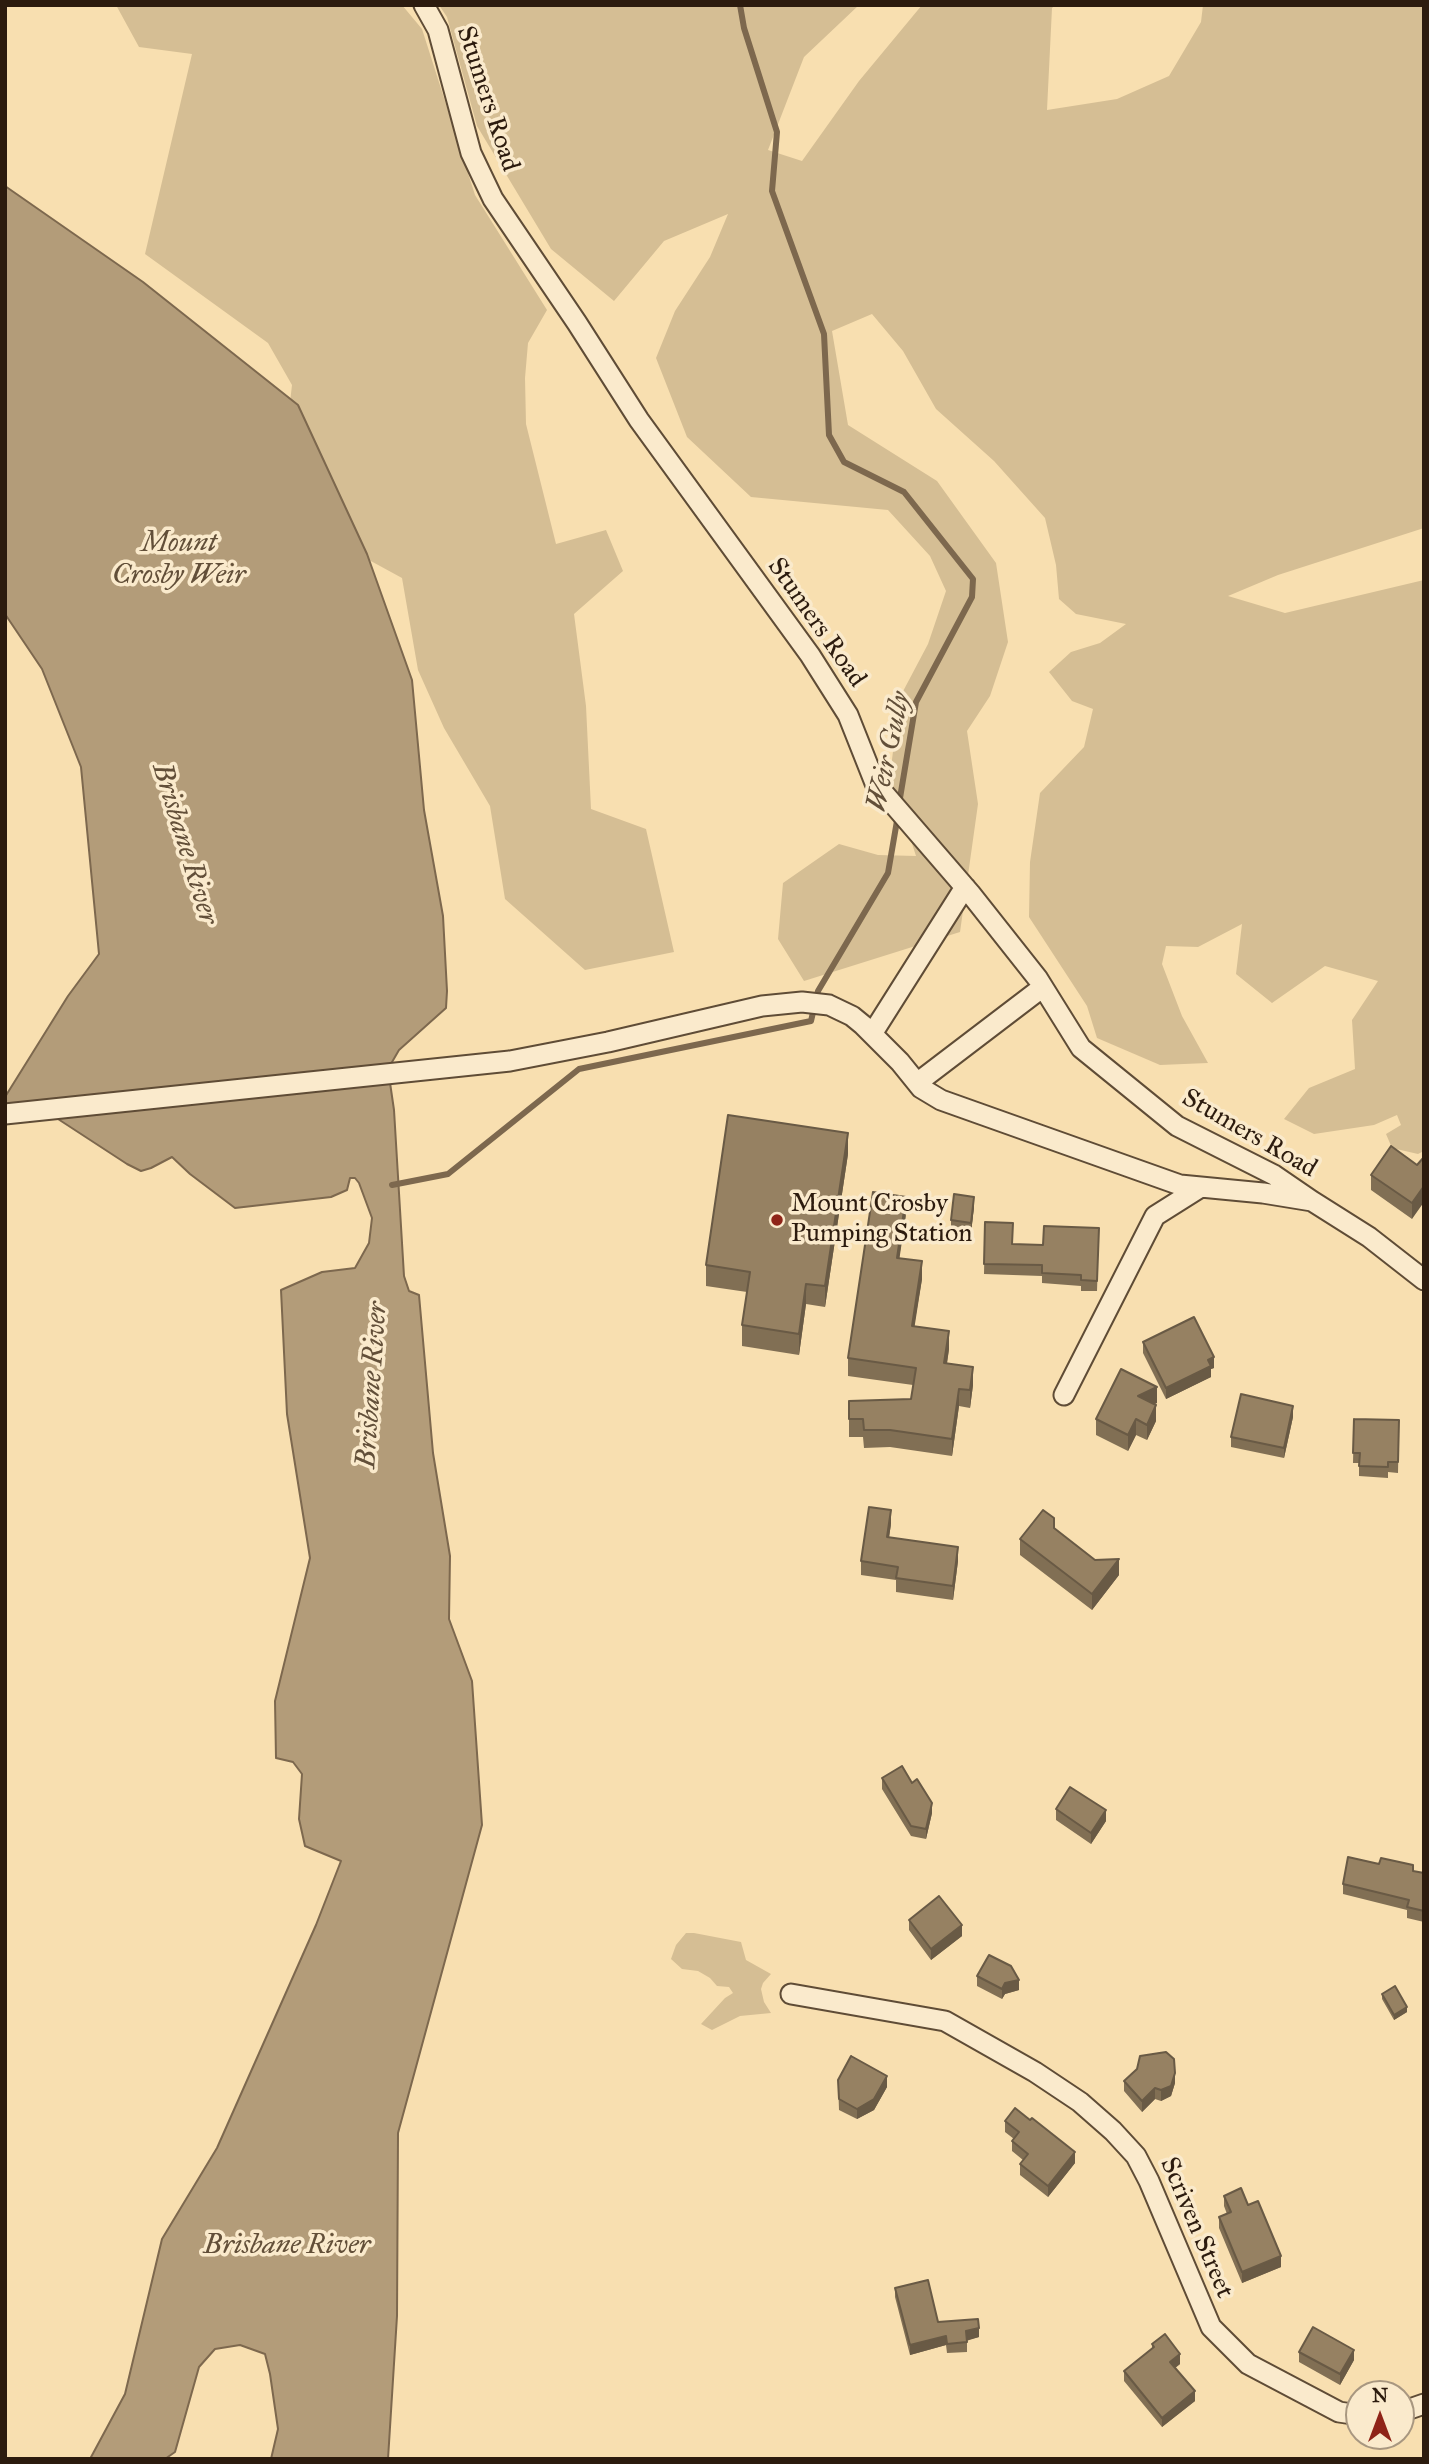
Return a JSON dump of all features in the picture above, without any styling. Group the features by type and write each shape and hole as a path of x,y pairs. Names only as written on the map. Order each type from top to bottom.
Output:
{"street":[{"name":"Stumers Road","path":"424,5 438,30 471,153 493,199 639,420 810,656 848,715 875,783 965,887 1043,987 1081,1048 1177,1126 1274,1175 1369,1237 1424,1280"},
{"path":"872,1034 965,887"},
{"path":"917,1083 1043,987"},
{"name":"Stumers Road","path":"5,1114 510,1061 608,1042 762,1006 802,1002 829,1005 852,1016 900,1062 917,1083 941,1100 1180,1185 1312,1201"},
{"path":"1064,1395 1155,1216 1202,1187"},
{"name":"Scriven Street","path":"791,1994 945,2021 1035,2072 1080,2102 1136,2155 1210,2327 1248,2364 1345,2413"}],"shaded area":[{"path":"116,5 402,5 422,29 475,195 547,310 528,343 525,378 526,424 556,544 606,530 623,571 574,614 586,706 591,809 646,829 674,952 585,970 505,899 490,806 444,728 418,670 402,578 336,542 285,446 292,385 268,343 145,254 192,54 139,47"},
{"path":"439,5 859,5 804,57 768,150 802,161 859,81 922,5 1055,5 1052,8 1047,110 1117,99 1169,76 1201,22 1203,5 1424,5 1424,528 1278,575 1228,596 1285,613 1424,580 1424,1151 1418,1154 1392,1148 1386,1134 1401,1125 1397,1115 1374,1125 1314,1134 1284,1119 1309,1088 1355,1069 1352,1020 1378,981 1325,966 1272,1003 1236,974 1242,924 1198,947 1166,946 1162,964 1182,1016 1208,1063 1160,1065 1097,1038 1087,1006 1029,917 1030,862 1040,793 1084,747 1093,709 1072,701 1049,672 1071,652 1100,643 1126,624 1076,614 1059,599 1056,565 1045,518 994,461 936,409 903,351 872,314 832,331 848,425 937,481 996,563 1008,642 990,696 967,731 978,804 960,932 804,981 778,939 783,883 839,844 878,855 916,856 890,775 900,697 928,644 946,591 930,556 888,510 751,497 687,437 656,358 675,311 710,257 728,214 664,241 614,301 551,249 477,126 447,17"},
{"path":"686,1933 741,1942 746,1960 771,1974 761,1989 764,2002 771,2013 740,2016 712,2030 701,2024 733,1993 729,1987 717,1986 698,1971 682,1969 671,1959 676,1945"}],"water":[{"path":"5,186 143,282 298,405 367,554 412,680 424,810 443,916 446,1008 399,1050 388,1069 394,1110 404,1276 409,1291 419,1295 433,1453 450,1556 449,1619 472,1681 482,1825 398,2133 397,2316 388,2459 271,2459 278,2429 265,2354 240,2345 215,2349 199,2367 175,2452 165,2459 90,2459 125,2394 162,2239 217,2148 316,1925 341,1861 305,1846 299,1819 302,1774 293,1762 276,1758 275,1701 310,1558 287,1414 281,1290 322,1272 355,1268 369,1243 372,1218 355,1178 350,1178 347,1190 331,1197 235,1208 172,1157 141,1171 58,1119 20,1113 5,1106 5,1097 68,996 99,954 81,767 42,669 5,614"}],"building":[{"name":"Mount Crosby Pumping Station","path":"728,1115 848,1133 825,1286 806,1284 799,1334 742,1325 750,1272 706,1265"},
{"path":"1391,1146 1417,1165 1424,1157 1424,1186 1412,1203 1371,1175"},
{"path":"873,1192 906,1197 897,1258 922,1261 912,1326 949,1331 944,1363 973,1367 970,1390 959,1389 952,1439 890,1430 864,1430 863,1419 849,1419 849,1401 911,1399 916,1368 848,1358"},
{"path":"954,1194 974,1197 971,1223 951,1220"},
{"path":"985,1222 1013,1223 1012,1244 1043,1245 1044,1226 1099,1228 1097,1281 1081,1280 1081,1275 1042,1273 1042,1265 984,1264"},
{"path":"1194,1317 1214,1357 1208,1360 1211,1366 1166,1388 1143,1342"},
{"path":"1121,1369 1157,1387 1138,1396 1156,1405 1147,1425 1136,1419 1128,1435 1096,1419"},
{"path":"1241,1394 1293,1406 1284,1448 1231,1437"},
{"path":"1354,1419 1399,1420 1398,1462 1388,1462 1388,1467 1359,1466 1360,1453 1353,1453"},
{"path":"869,1507 891,1510 887,1537 958,1547 953,1586 896,1578 898,1567 861,1561"},
{"path":"1043,1510 1054,1518 1054,1528 1095,1560 1119,1559 1092,1594 1020,1539"},
{"path":"902,1766 912,1783 917,1779 932,1803 926,1829 911,1826 882,1778"},
{"path":"1070,1787 1106,1810 1091,1833 1056,1809"},
{"path":"1348,1857 1379,1864 1381,1858 1413,1865 1413,1871 1424,1873 1424,1911 1407,1907 1409,1900 1343,1884"},
{"path":"939,1896 962,1925 931,1949 909,1920"},
{"path":"989,1955 1011,1966 1019,1980 1005,1983 1002,1989 977,1976"},
{"path":"1395,1986 1407,2007 1394,2015 1382,1994"},
{"path":"1166,2052 1174,2059 1175,2073 1171,2086 1161,2090 1155,2088 1142,2101 1124,2081 1137,2069 1140,2056"},
{"path":"851,2056 887,2076 874,2099 857,2109 839,2099 838,2080"},
{"path":"1015,2108 1075,2152 1048,2186 1020,2164 1028,2154 1012,2141 1019,2132 1005,2121"},
{"path":"1241,2188 1248,2205 1258,2201 1281,2256 1242,2272 1219,2217 1231,2212 1224,2196"},
{"path":"928,2280 938,2322 978,2319 979,2328 966,2331 967,2342 947,2344 946,2336 910,2345 895,2288"},
{"path":"1313,2327 1354,2350 1340,2374 1299,2352"},
{"path":"1165,2334 1180,2354 1170,2362 1195,2391 1162,2418 1124,2371 1154,2347 1152,2344"}],"waterway":[{"name":"Weir Gully","path":"740,5 744,28 777,132 772,191 824,334 829,435 844,462 904,492 973,579 972,597 916,702 899,804"},
{"name":"Weir Gully","path":"392,1185 448,1174 579,1069 811,1021 818,991 888,873 898,815"}],"place":[{"name":"Mount Crosby Pumping Station","path":"777,1220"}],"water label":[{"name":"Mount Crosby Weir","path":"179,560"},
{"name":"Brisbane River","path":"184,844"},
{"name":"Brisbane River","path":"373,1385"},
{"name":"Brisbane River","path":"287,2246"}]}
